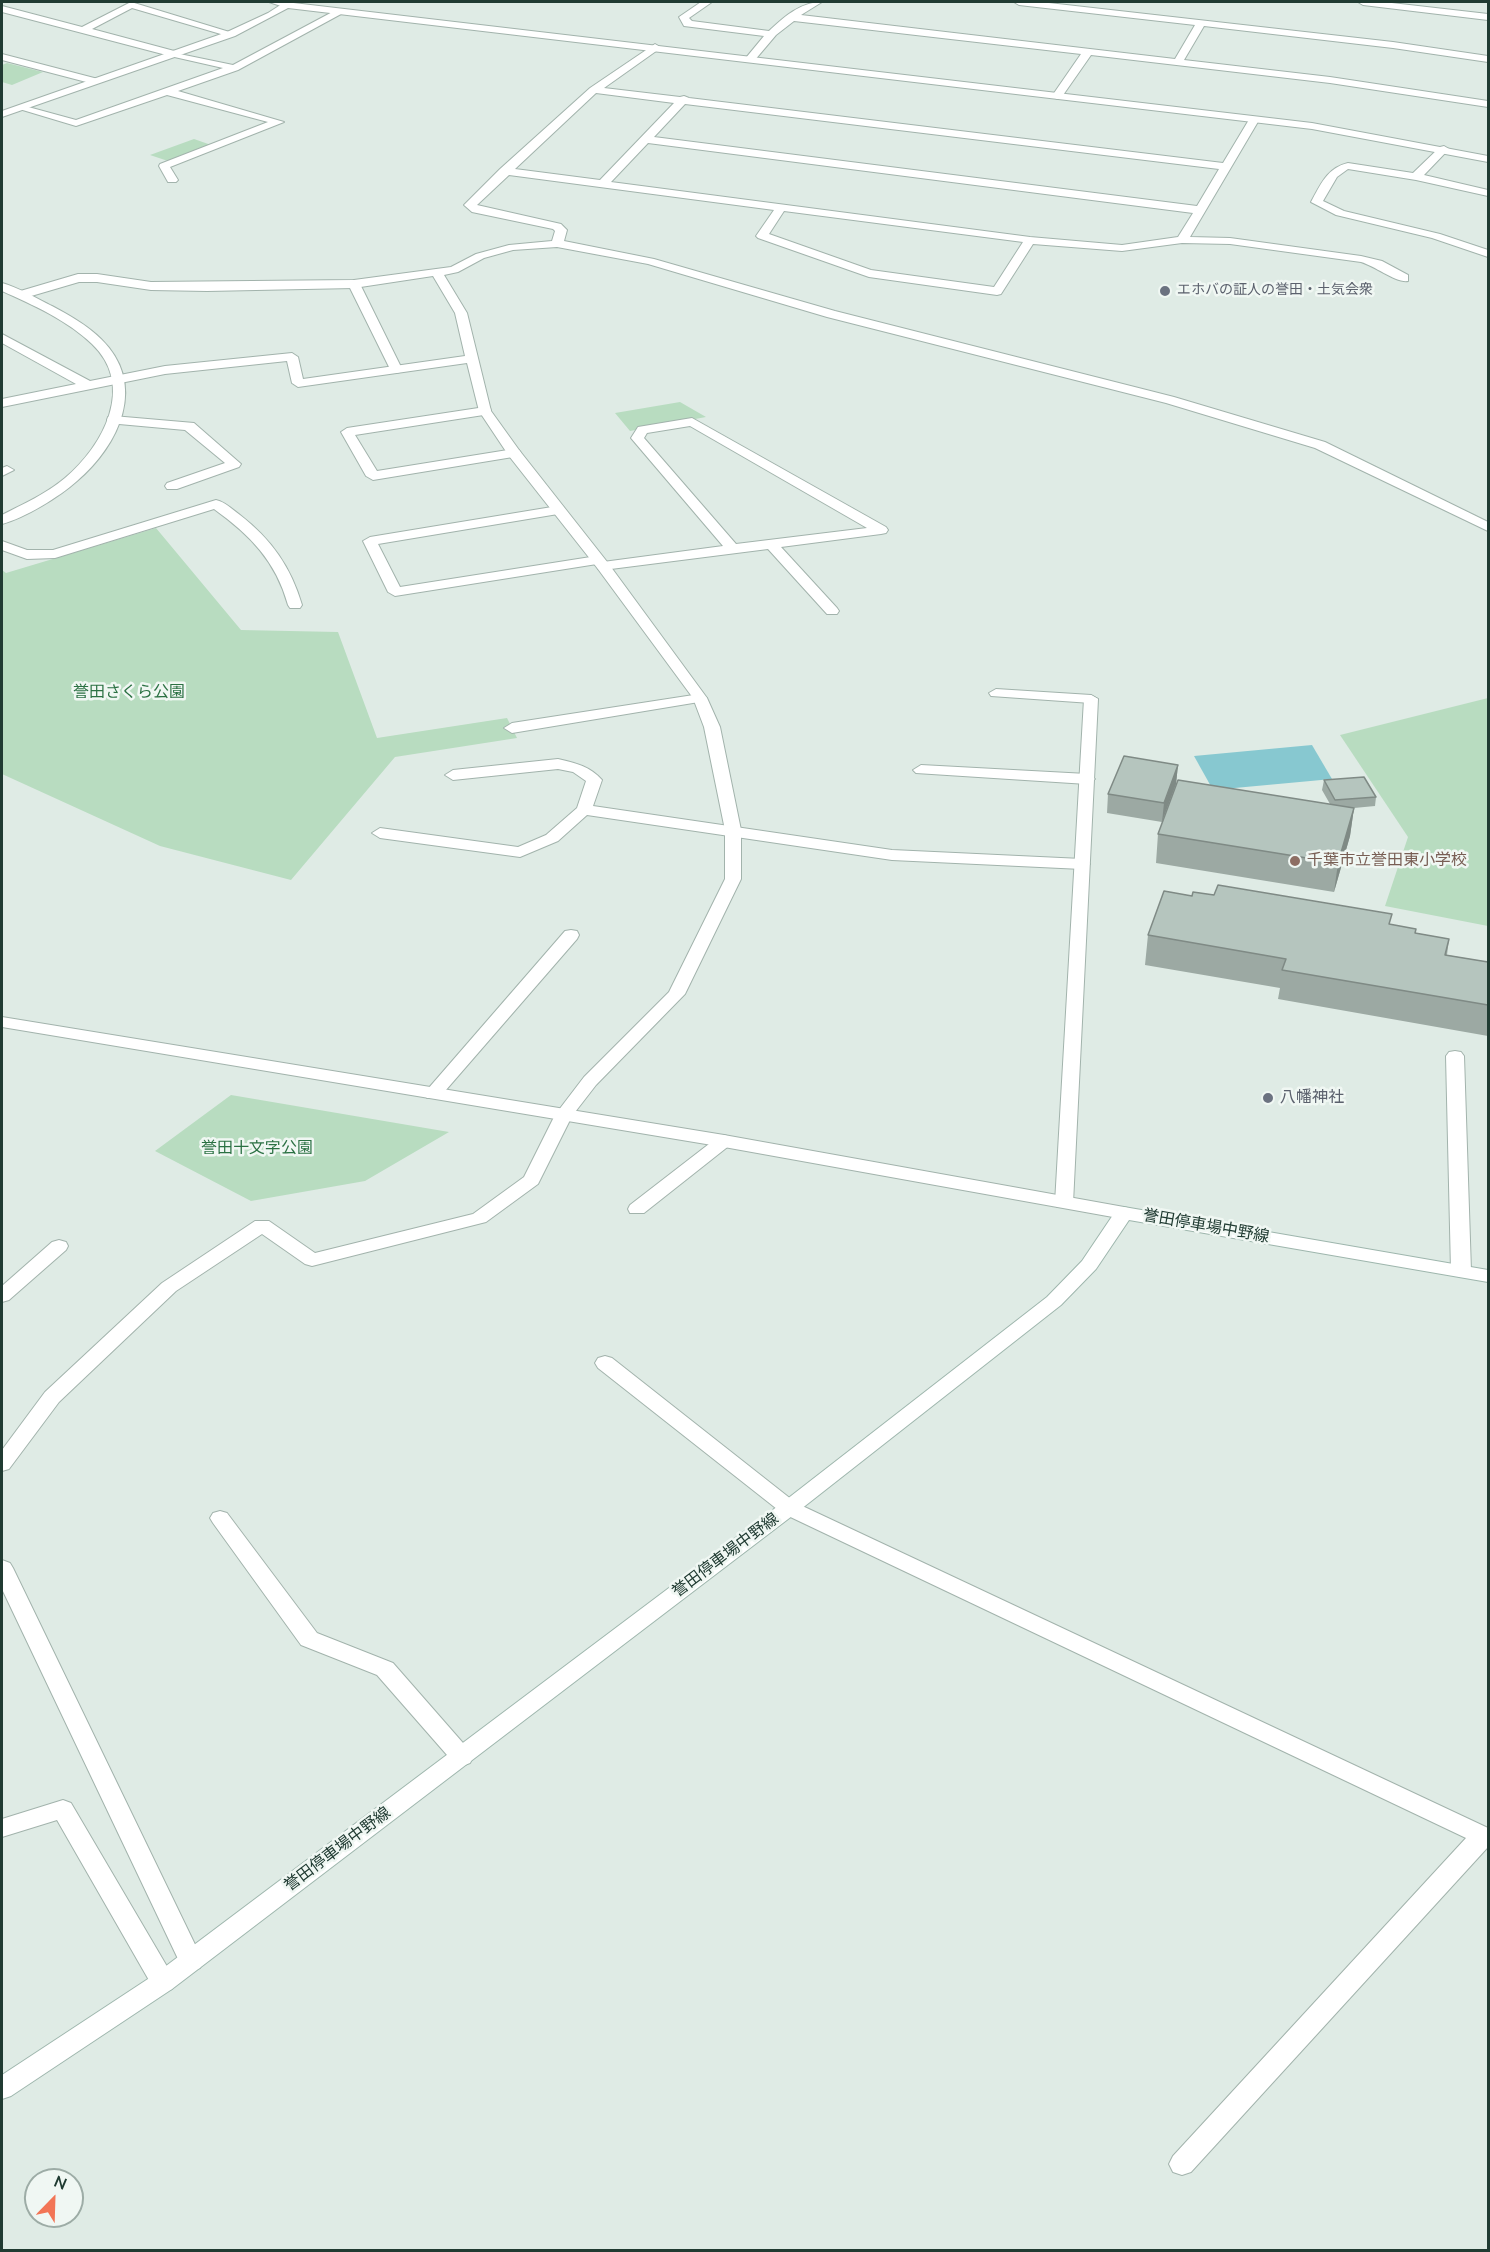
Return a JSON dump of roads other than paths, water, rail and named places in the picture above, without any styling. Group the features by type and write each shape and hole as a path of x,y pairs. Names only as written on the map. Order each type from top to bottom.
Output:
{"street":[{"path":"274,2 338,12 655,47 1312,126 1488,159"},
{"path":"707,2 684,17 688,24 769,34"},
{"path":"750,59 769,34 789,17 817,2"},
{"path":"1019,2 1393,45 1488,59"},
{"path":"1122,13 1129,2"},
{"path":"1363,2 1488,17"},
{"path":"2,114 231,34 289,3"},
{"path":"83,30 132,5 231,34"},
{"path":"2,9 234,68"},
{"path":"21,108 76,123 234,68 338,12"},
{"path":"789,17 1372,85 1488,105"},
{"path":"1178,62 1201,23"},
{"path":"557,244 561,230 557,226 470,207 470,205 504,171 594,90 655,47"},
{"path":"1057,96 1088,52"},
{"path":"2,57 94,81"},
{"path":"594,90 684,99 1227,167"},
{"path":"170,92 279,122 164,166 172,180"},
{"path":"603,183 684,99"},
{"path":"1182,240 1254,120"},
{"path":"646,139 1199,210"},
{"path":"1416,177 1444,149"},
{"path":"1488,193 1416,177 1348,166 1339,168 1317,202 1341,213 1436,236 1488,254"},
{"path":"504,171 1030,240 1122,248 1182,240 1230,241 1361,259 1378,263 1404,278"},
{"path":"781,208 762,236 869,273 997,291 1030,240"},
{"path":"21,295 78,278 97,278 162,286 354,284 454,270 480,256 513,247 557,244 610,252 650,261 831,314 1170,400 1320,445 1488,527"},
{"path":"2,1464 52,1397 169,1287 262,1225 312,1260 479,1218 531,1180 564,1115 590,1081 676,994 733,879 733,830 712,727 700,698 600,563 514,453 485,411 461,313 437,273"},
{"path":"354,284 396,369"},
{"path":"2,286 60,316 86,334 106,352 117,379 120,401 99,450 76,476 39,502 2,520"},
{"path":"2,338 87,385"},
{"path":"2,403 165,370 291,357 298,383 471,359"},
{"path":"485,411 347,432 373,476 514,453"},
{"path":"113,420 189,426 234,464 172,486"},
{"path":"558,510 370,542 394,592 600,563 731,547 772,545 880,530 692,422 644,430 637,438 731,547"},
{"path":"2,545 33,557 55,554 216,504 249,527 269,550 291,584 295,605"},
{"path":"772,545 832,611"},
{"path":"996,693 1091,699 1064,1203"},
{"path":"512,728 700,698"},
{"path":"380,832 520,852 552,838 584,810 594,780 578,768 558,764 453,775"},
{"path":"921,770 1086,779"},
{"path":"584,810 892,855 1082,864"},
{"path":"433,1094 571,935"},
{"path":"2,1022 724,1141 1124,1213"},
{"path":"1455,1056 1461,1271"},
{"path":"637,1209 724,1141"},
{"name":"誉田停車場中野線","path":"2,2088 163,1982 462,1758 789,1508 1054,1301 1089,1264 1124,1213 1488,1276"},
{"path":"2,1296 59,1246"},
{"path":"605,1363 789,1508 1486,1837 1182,2164"},
{"path":"220,1518 309,1639 385,1669 462,1758"},
{"path":"2,1568 191,1961"},
{"path":"2,1828 63,1809 163,1982"}],"water":[{"path":"1312,745 1332,779 1213,790 1194,756"}],"place":[{"name":"エホバの証人の誉田・土気会衆","path":"1165,291"},
{"name":"千葉市立誉田東小学校","path":"1295,861"},
{"name":"八幡神社","path":"1268,1098"}],"park label":[{"name":"誉田さくら公園","path":"129,693"},
{"name":"誉田十文字公園","path":"257,1149"}]}
